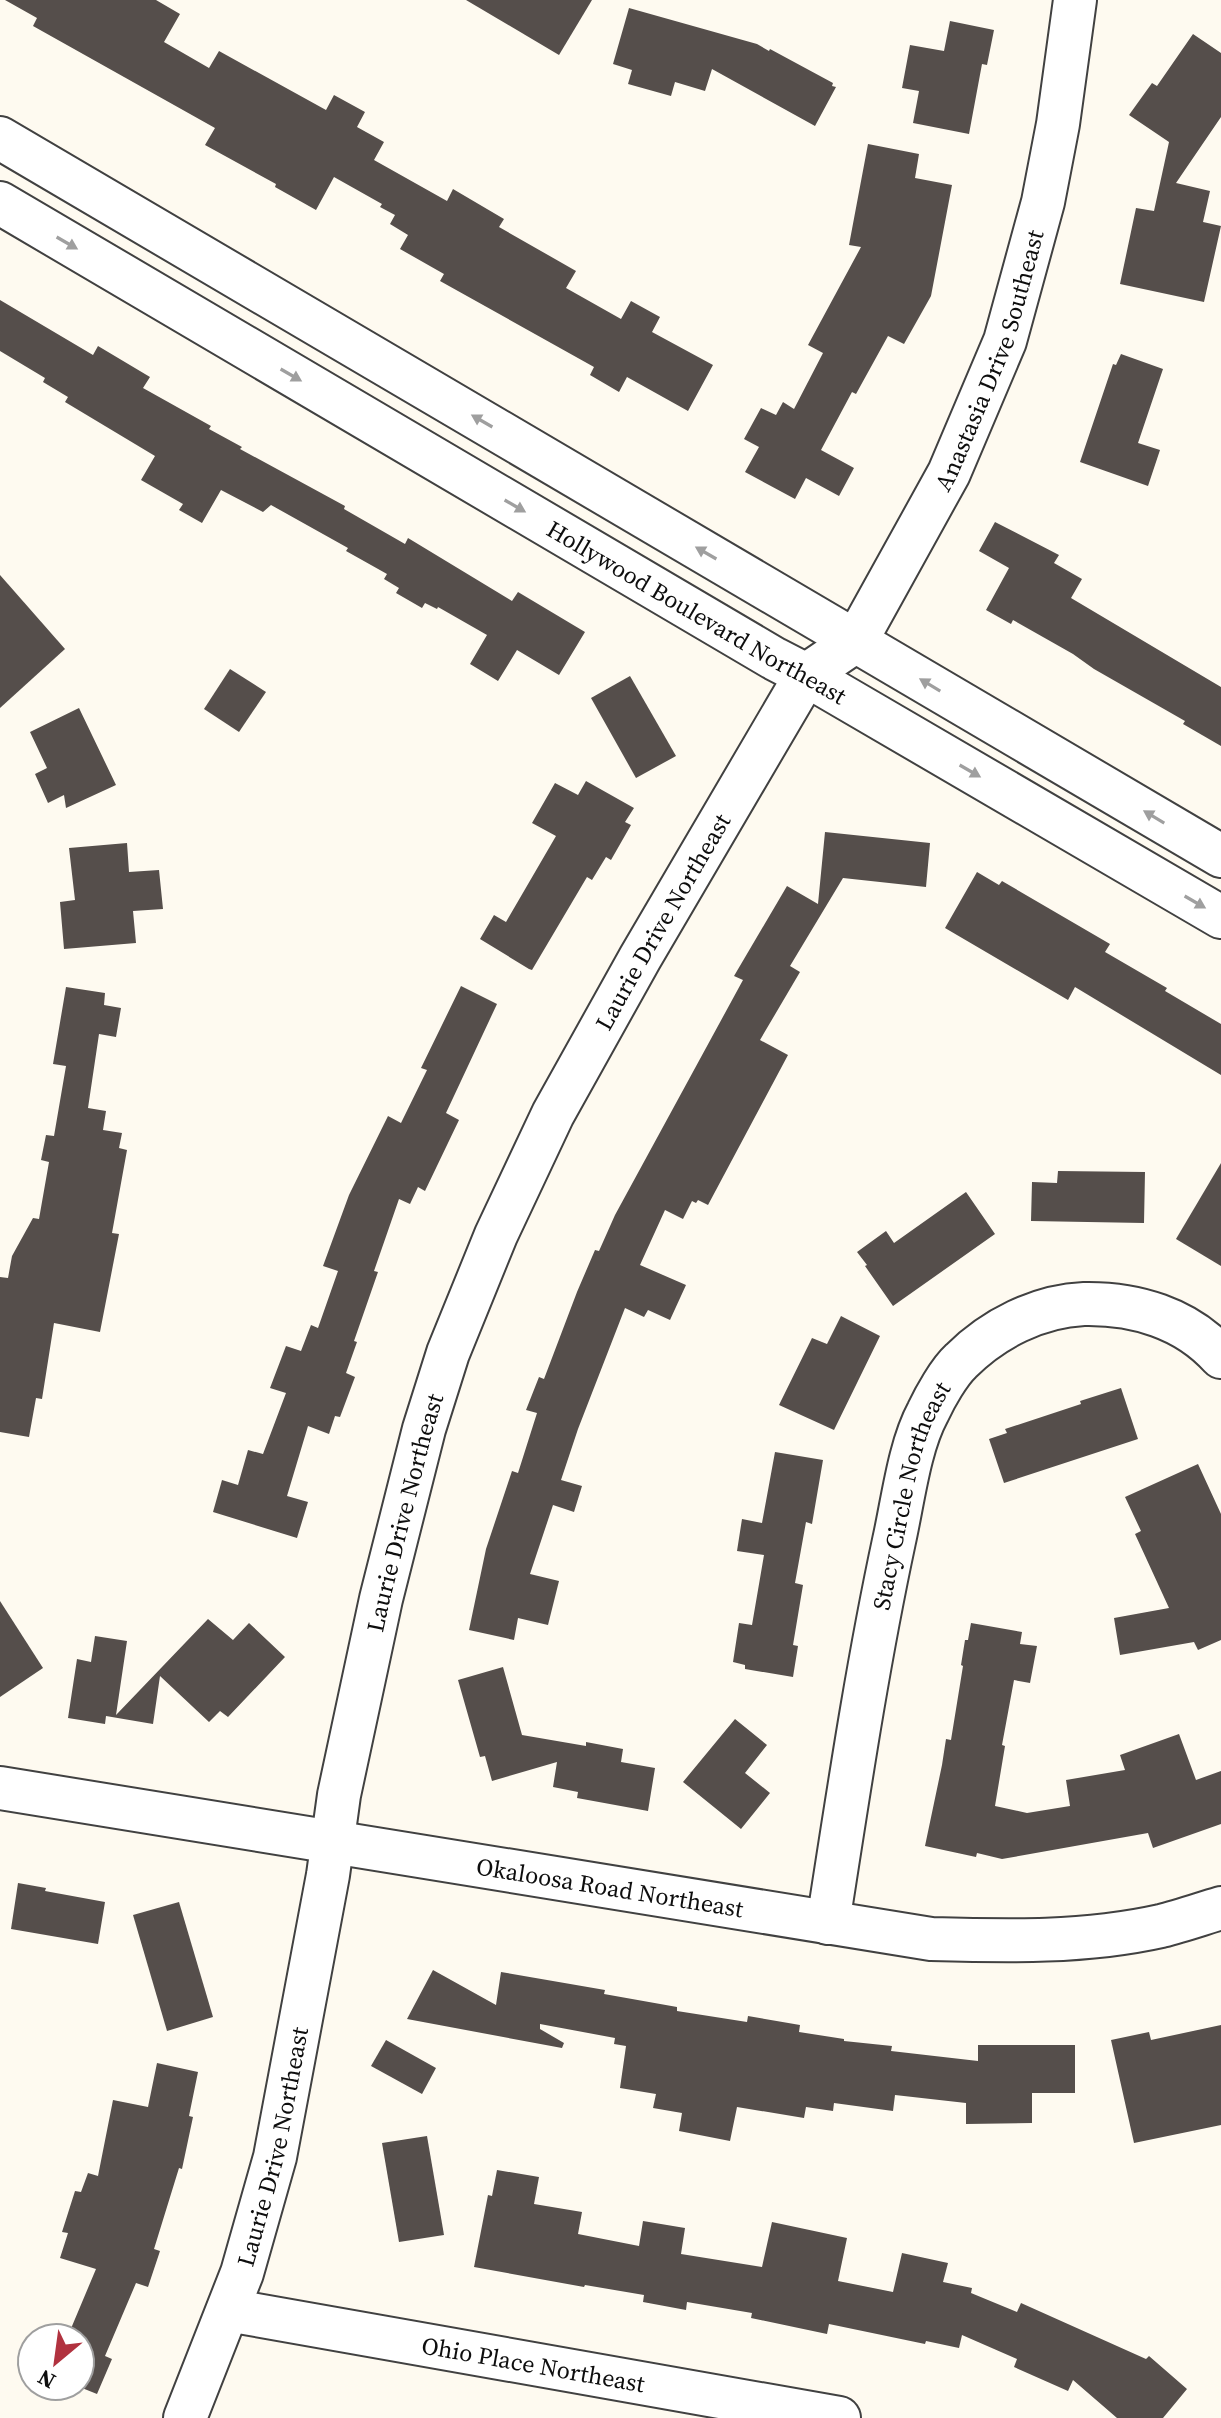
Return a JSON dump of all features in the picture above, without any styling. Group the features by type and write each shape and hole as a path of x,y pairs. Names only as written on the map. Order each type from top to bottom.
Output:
{"street":[{"name":"Anastasia Drive Southeast","path":"806,675 856,641 949,473 1005,341 1049,171 1075,0"},
{"path":"0,138 1221,856"},
{"name":"Hollywood Boulevard Northeast","path":"0,203 1221,917"},
{"path":"172,304 201,256"},
{"name":"Laurie Drive Northeast","path":"185,2418 242,2273 275,2157 339,1795 381,1599 424,1429 448,1353 496,1235 553,1114 640,958 806,675"},
{"name":"Stacy Circle Northeast","path":"828,1923 883,1592 912,1459 927,1413 958,1363 986,1340 1021,1320 1066,1305 1106,1304 1144,1309 1180,1325 1221,1357"},
{"name":"Okaloosa Road Northeast","path":"0,1788 931,1939 1018,1942 1104,1936 1161,1926 1221,1908"},
{"name":"Ohio Place Northeast","path":"228,2310 839,2418"}],"building":[{"path":"5,0 156,0 180,14 164,42 209,68 219,51 326,110 334,95 365,112 357,127 384,142 374,160 447,201 453,189 504,219 499,227 576,271 566,288 621,319 631,301 660,317 652,332 713,365 688,411 627,377 619,392 590,375 594,367 440,281 444,274 400,249 408,235 390,224 395,215 380,207 382,204 334,177 316,210 205,145 215,128 33,26 37,18"},
{"path":"466,0 592,0 559,55"},
{"path":"629,8 757,44 836,87 815,126 712,69 705,91 675,82 671,96 628,84 632,70 613,64"},
{"path":"950,21 994,30 987,65 982,64 969,134 913,123 919,91 902,88 910,45 944,51"},
{"path":"1193,34 1221,53 1221,117 1176,183 1210,191 1203,222 1221,226 1204,302 1120,284 1136,208 1154,211 1169,142 1129,115 1152,83 1157,86"},
{"path":"868,144 919,154 915,178 952,185 931,296 904,344 888,336 856,394 852,392 821,450 854,468 839,496 806,478 795,499 745,472 759,447 744,439 761,408 776,415 783,402 794,409 823,353 808,345 861,247 849,245"},
{"path":"0,300 93,355 98,346 150,377 143,388 211,426 209,429 242,447 240,449 345,506 344,509 405,544 408,538 512,601 518,592 585,632 559,675 517,650 498,681 470,664 487,635 438,607 425,603 422,608 396,593 399,588 384,579 387,574 346,551 348,548 271,505 263,512 221,490 202,523 179,510 183,504 141,480 155,456 65,402 68,397 43,382 45,378 0,351"},
{"path":"1121,354 1163,369 1138,443 1160,450 1148,486 1080,462 1113,364 1116,365"},
{"path":"995,522 1059,555 1054,563 1082,579 1071,598 1221,687 1221,746 1073,654 1013,620 1011,624 986,610 1009,568 979,551"},
{"path":"0,575 65,649 0,708"},
{"path":"230,669 266,692 239,732 204,709"},
{"path":"630,676 676,756 636,778 591,698"},
{"path":"79,708 116,785 66,808 64,795 48,803 35,774 47,768 30,732"},
{"path":"586,781 634,808 625,822 631,825 611,860 606,857 592,880 587,877 532,970 480,939 494,915 506,922 556,836 532,823 555,783 578,795"},
{"path":"825,832 930,843 926,887 843,878 790,966 800,972 760,1040 788,1055 708,1205 698,1200 696,1203 692,1201 683,1219 665,1210 640,1265 686,1285 670,1320 648,1310 644,1317 625,1308 561,1480 582,1486 574,1512 553,1505 530,1574 559,1581 548,1625 518,1618 514,1640 469,1630 486,1549 512,1471 518,1473 537,1413 526,1410 539,1377 544,1379 595,1250 599,1251 615,1215 743,980 734,976 787,886 818,904"},
{"path":"127,843 129,872 159,870 163,909 133,911 136,943 64,949 60,902 75,900 69,848"},
{"path":"977,872 999,885 1002,881 1110,944 1105,952 1221,1024 1221,1075 1075,987 1068,1000 945,928"},
{"path":"461,986 497,1004 446,1113 459,1120 425,1191 418,1187 410,1204 399,1199 354,1341 357,1342 346,1373 355,1377 340,1417 335,1416 329,1434 308,1426 287,1496 308,1502 297,1538 213,1512 222,1480 238,1485 248,1450 263,1454 286,1393 270,1388 286,1346 301,1351 311,1325 318,1328 338,1271 323,1266 349,1195 388,1116 401,1123 427,1070 421,1068"},
{"path":"66,987 105,993 104,1005 121,1008 116,1037 99,1034 88,1108 106,1111 103,1130 122,1133 119,1148 127,1150 112,1233 119,1234 100,1332 54,1323 42,1399 36,1398 29,1437 0,1432 0,1277 8,1278 12,1256 33,1218 39,1219 49,1162 41,1160 46,1135 54,1136 66,1066 53,1064"},
{"path":"1221,1163 1221,1266 1176,1239"},
{"path":"1058,1171 1145,1172 1144,1223 1031,1221 1032,1182 1057,1183"},
{"path":"966,1192 995,1234 893,1306 857,1252 886,1231 894,1243"},
{"path":"841,1316 880,1336 834,1430 779,1405 812,1338 827,1344"},
{"path":"1121,1388 1138,1439 1004,1483 989,1439 1007,1433 1005,1429"},
{"path":"775,1452 823,1460 812,1524 806,1522 795,1583 803,1585 793,1645 798,1646 793,1677 745,1669 745,1665 733,1662 739,1623 752,1625 764,1555 737,1551 742,1519 762,1523"},
{"path":"1198,1464 1221,1514 1221,1640 1198,1650 1194,1642 1120,1655 1114,1618 1169,1608 1135,1534 1141,1531 1125,1497"},
{"path":"0,1601 43,1668 0,1697"},
{"path":"208,1619 233,1640 249,1623 285,1657 228,1717 220,1711 209,1722 160,1676 153,1724 106,1716 105,1724 68,1718 77,1659 91,1662 95,1636 127,1641 116,1715"},
{"path":"971,1623 1022,1632 1020,1644 1037,1646 1030,1683 1014,1680 995,1806 1027,1813 1070,1806 1066,1780 1125,1770 1120,1755 1179,1734 1196,1780 1221,1771 1221,1824 1153,1848 1148,1833 1002,1859 925,1846 946,1739 951,1740 965,1640 968,1640"},
{"path":"503,1667 522,1735 623,1749 621,1762 655,1768 648,1811 577,1798 578,1792 553,1787 557,1762 492,1781 485,1756 480,1757 458,1680"},
{"path":"735,1719 767,1745 745,1773 770,1793 741,1829 683,1782"},
{"path":"18,1883 105,1902 98,1944 11,1929"},
{"path":"179,1902 213,2017 167,2031 133,1915"},
{"path":"433,1970 496,2005 501,1972 605,1990 604,1994 677,2007 677,2011 747,2022 748,2016 800,2025 799,2032 892,2046 891,2051 978,2061 978,2045 1075,2045 1075,2093 1032,2093 1032,2123 966,2124 966,2103 895,2095 893,2111 834,2103 833,2111 806,2107 804,2118 737,2107 730,2141 679,2131 682,2113 653,2108 656,2094 620,2088 626,2046 614,2044 615,2038 540,2024 540,2029 564,2043 562,2048 407,2019"},
{"path":"1221,2025 1221,2125 1134,2143 1111,2040 1149,2032 1151,2040"},
{"path":"386,2040 436,2068 422,2094 371,2066"},
{"path":"157,2063 198,2072 182,2169 179,2168 154,2249 160,2251 148,2287 136,2283 105,2356 112,2359 97,2394 96,2322 74,2322 96,2269 60,2258 68,2233 62,2232 75,2191 81,2192 88,2173 98,2176 113,2100 148,2107"},
{"path":"427,2136 444,2235 399,2242 382,2143"},
{"path":"497,2170 539,2177 534,2204 582,2212 578,2234 639,2246 643,2221 685,2228 681,2254 762,2267 772,2222 847,2238 838,2281 893,2292 902,2253 948,2263 943,2282 972,2288 971,2293 1017,2312 1021,2303 1146,2359 1149,2356 1187,2389 1163,2418 1117,2418 1073,2380 1068,2391 1014,2367 1017,2359 962,2335 959,2348 829,2324 827,2334 751,2318 752,2313 687,2302 686,2310 643,2302 644,2295 474,2267 488,2195 492,2196"}]}
